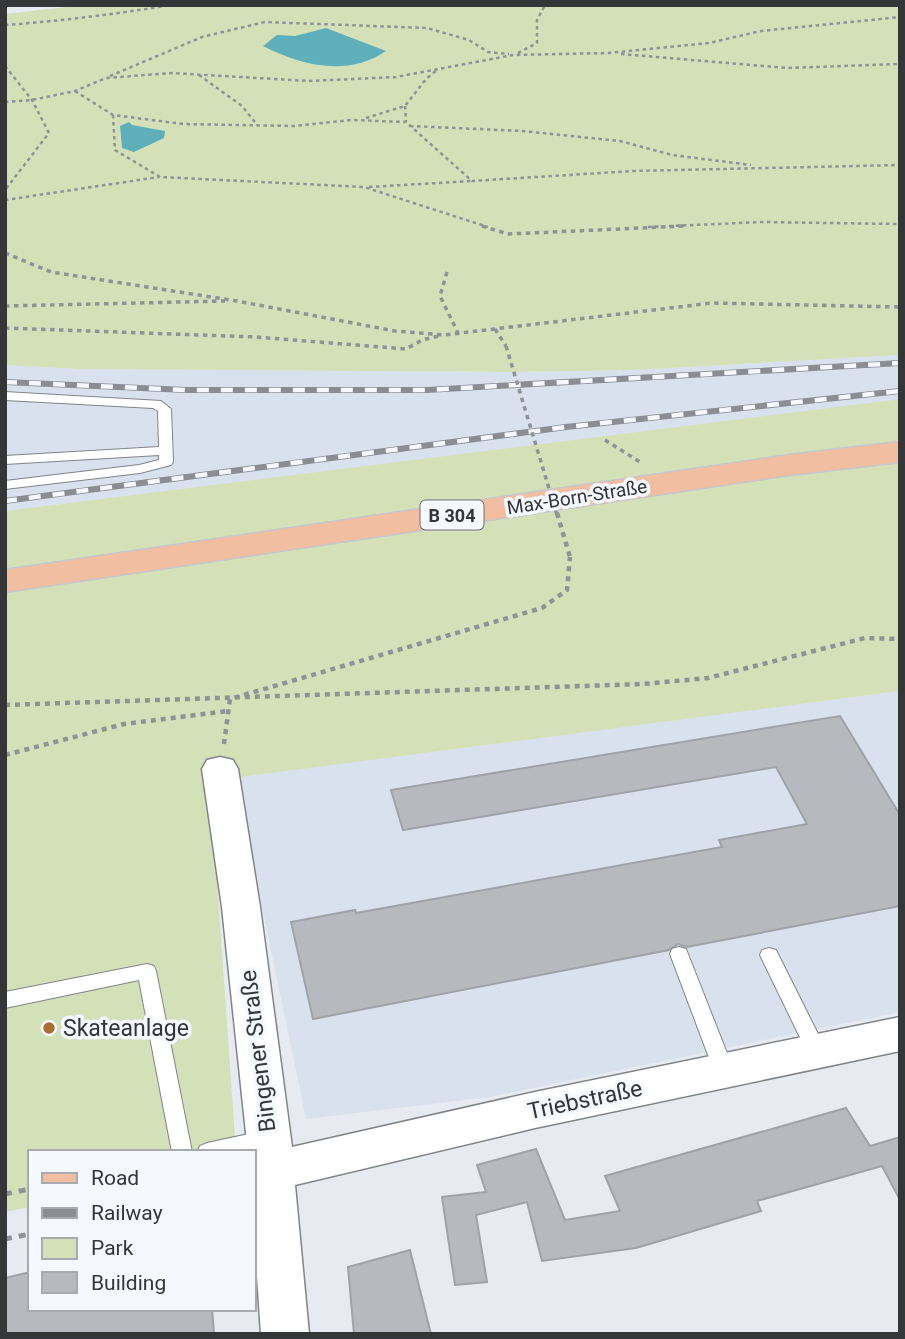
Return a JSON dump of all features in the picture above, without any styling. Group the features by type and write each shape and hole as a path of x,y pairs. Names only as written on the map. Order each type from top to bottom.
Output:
{"main road":[{"name":"Max-Born-Straße","path":"5,555 826,439 900,432"},
{"name":"Max-Born-Straße","path":"5,581 789,465 900,453"}],"street":[{"name":"Bingener Straße","path":"220,769 270,1155 285,1334"},
{"name":"Triebstraße","path":"270,1155 535,1110 900,1034"}],"lane":[{"path":"5,396 156,404 164,409 166,462 140,469 5,485"},
{"path":"5,460 165,451"},
{"path":"679,954 724,1071"},
{"path":"769,956 817,1052"},
{"path":"5,1000 148,971 182,1150"},
{"path":"256,1154 270,1155"}],"path":[{"path":"5,25 86,19 118,11 171,5"},
{"path":"106,78 172,73 309,81 396,77 513,55 537,43 537,20 545,5"},
{"path":"5,102 32,100 75,91 202,37 265,22 427,28 469,40 488,52 513,55 608,53 709,43 761,31 900,17"},
{"path":"608,53 788,68 900,64"},
{"path":"5,66 32,100 49,133 5,190"},
{"path":"75,91 113,115 183,124 294,126 385,114 405,106 426,79 438,69"},
{"path":"199,74 242,106 258,126"},
{"path":"405,106 406,122 472,181"},
{"path":"113,115 115,150 160,177"},
{"path":"351,120 406,122"},
{"path":"410,126 522,131 620,141 672,155 753,166 900,165"},
{"path":"5,200 160,177 365,187 633,171 805,166"},
{"path":"365,187 508,234 762,222 900,224"},
{"path":"5,253 51,272 237,301 395,331 444,335"},
{"path":"447,272 440,296 458,333"},
{"path":"5,306 237,301"},
{"path":"5,328 256,337 406,349 422,340 444,335 712,303 900,307"},
{"path":"230,699 542,608 567,590 570,557 506,346 495,329"},
{"path":"606,440 644,465"},
{"path":"5,705 643,684 695,680 865,638 900,639"},
{"path":"220,769 230,699"},
{"path":"5,755 124,724 228,712"},
{"path":"5,1194 28,1189"},
{"path":"5,1239 28,1234"}],"shaded area":[{"path":"900,355 900,399 5,511 5,365 79,369 515,372 633,370"},
{"path":"900,691 900,1012 490,1097 306,1119 235,777"}],"green space":[{"path":"85,5 900,5 900,355 633,370 515,372 79,369 5,365 5,14"},
{"path":"900,399 900,691 210,781 236,1150 28,1150 28,1207 5,1212 5,511"}],"water":[{"path":"326,28 386,51 356,64 325,66 293,59 263,46 277,35 295,36"},
{"path":"129,122 132,125 165,131 164,138 134,152 122,148 120,126"}],"building":[{"path":"840,716 900,815 900,906 687,947 678,944 669,950 313,1019 291,922 355,910 356,913 722,847 719,840 807,824 776,767 403,830 391,790"},
{"path":"846,1108 870,1146 900,1137 900,1200 882,1166 757,1201 761,1211 636,1248 542,1261 527,1202 476,1215 487,1282 455,1285 442,1197 486,1192 477,1165 536,1149 565,1220 620,1211 605,1176"},
{"path":"410,1250 431,1334 354,1334 348,1267"},
{"path":"28,1272 28,1311 212,1311 214,1334 5,1334 5,1278"}],"railway":[{"path":"5,382 186,390 427,390 900,363"},
{"path":"5,501 566,427 900,391"}],"place":[{"name":"Skateanlage","path":"49,1028"}]}
